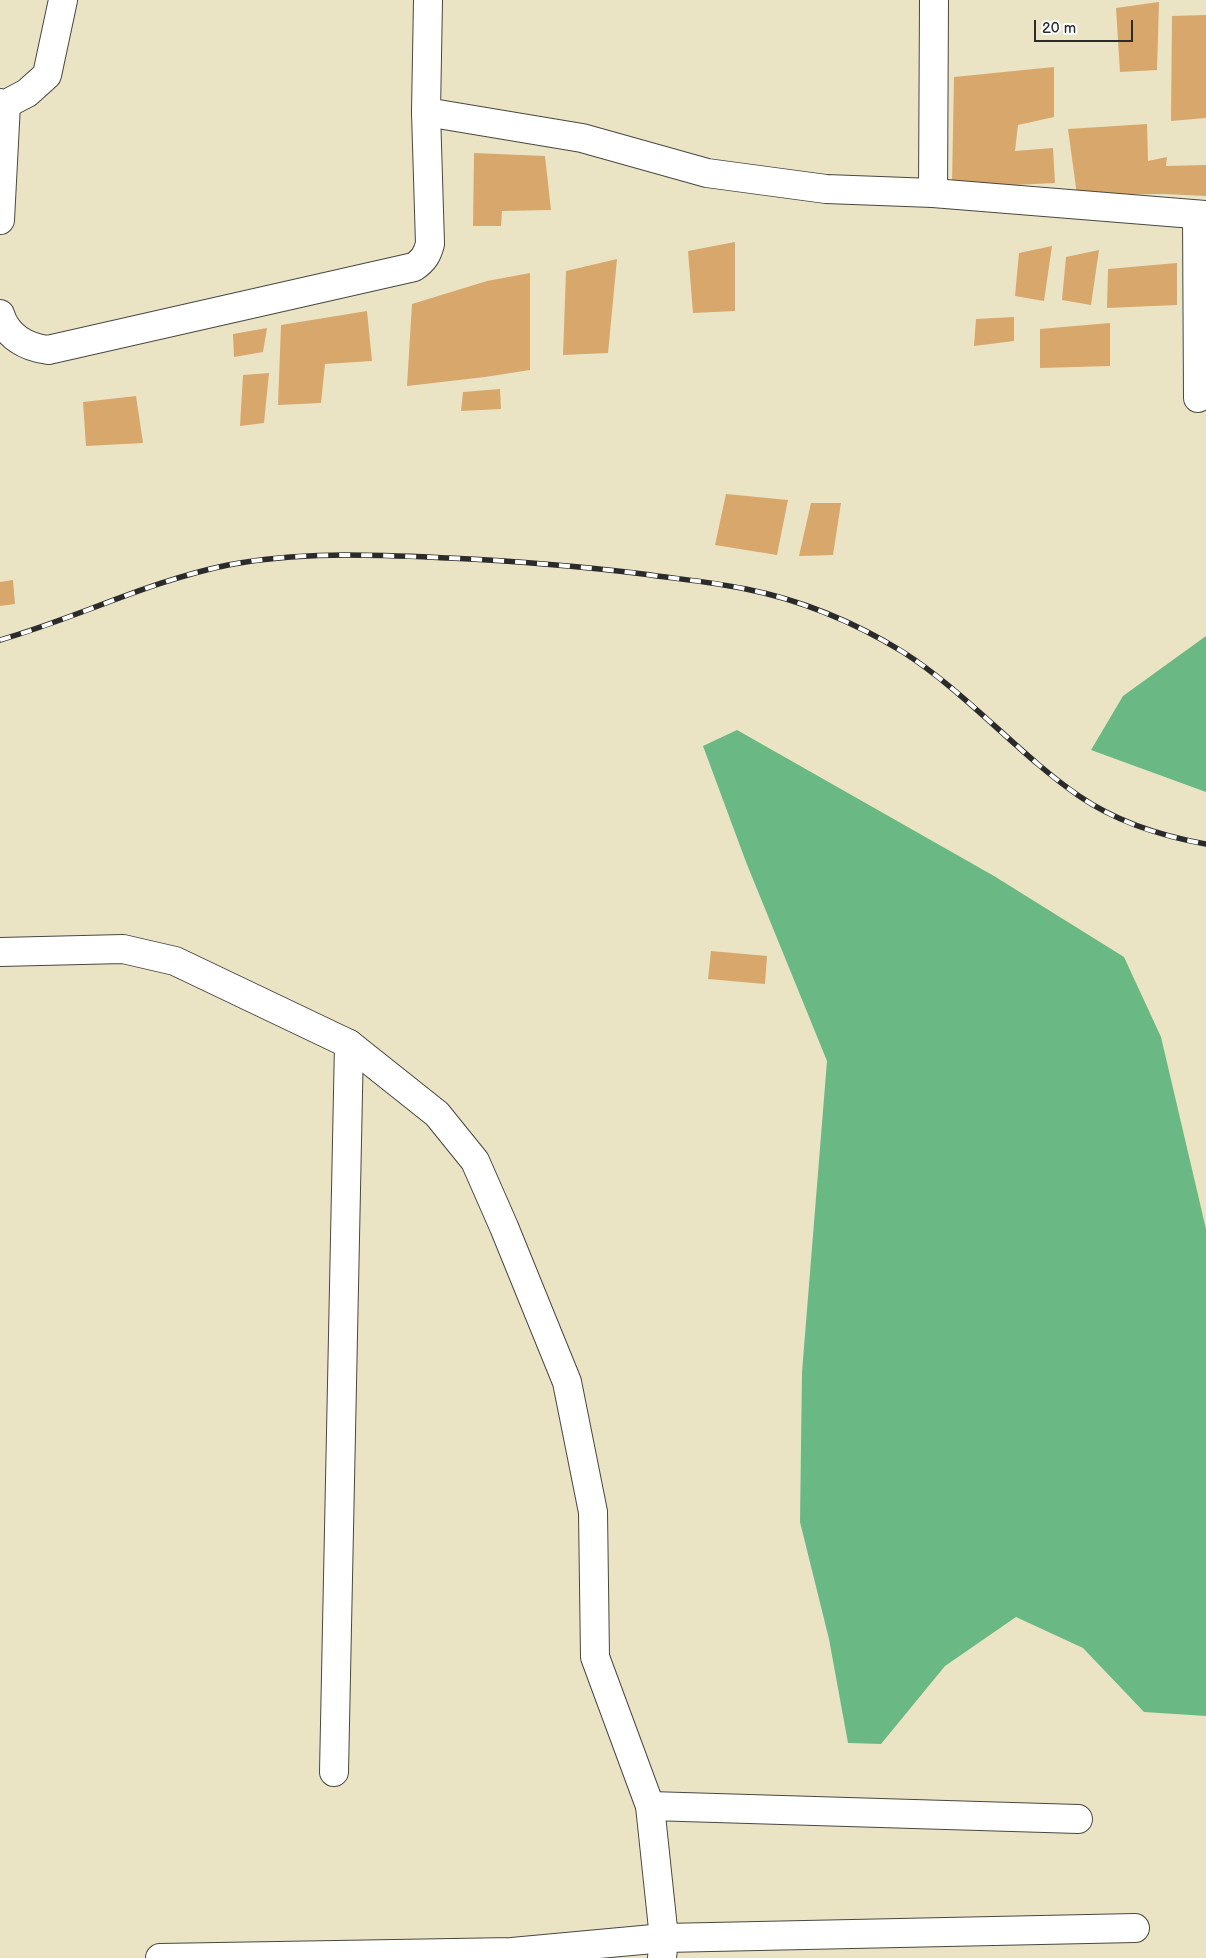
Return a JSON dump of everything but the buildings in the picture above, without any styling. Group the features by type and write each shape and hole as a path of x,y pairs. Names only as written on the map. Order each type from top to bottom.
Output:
{"street":[{"path":"0,220 3,104 27,93 47,76 64,0"},
{"path":"0,314 2,322 14,337 30,347 48,350 414,267 427,254 430,244 426,112 428,0"},
{"path":"933,193 934,0"},
{"path":"426,112 582,138 708,173 826,188 933,193 1202,215 1198,398"},
{"path":"0,952 123,949 174,961 349,1044 437,1114 474,1161 504,1227 567,1382 593,1512 595,1657 650,1806 663,1948"},
{"path":"334,1772 349,1044"},
{"path":"650,1806 1078,1819"},
{"path":"160,1958 663,1948 1135,1928"}],"green space":[{"path":"1206,636 1206,792 1091,750 1123,696"},
{"path":"737,730 994,876 1124,957 1161,1037 1206,1229 1206,1716 1144,1712 1083,1648 1016,1617 945,1666 881,1744 848,1743 829,1639 800,1522 802,1372 827,1061 746,862 703,746"}],"railway":[{"path":"0,640 170,580 199,572 255,561 310,556 366,555 449,558 571,566 733,587 787,599 807,606 847,622 885,641 949,686 1034,761 1079,796 1124,821 1173,837 1206,844"}]}
